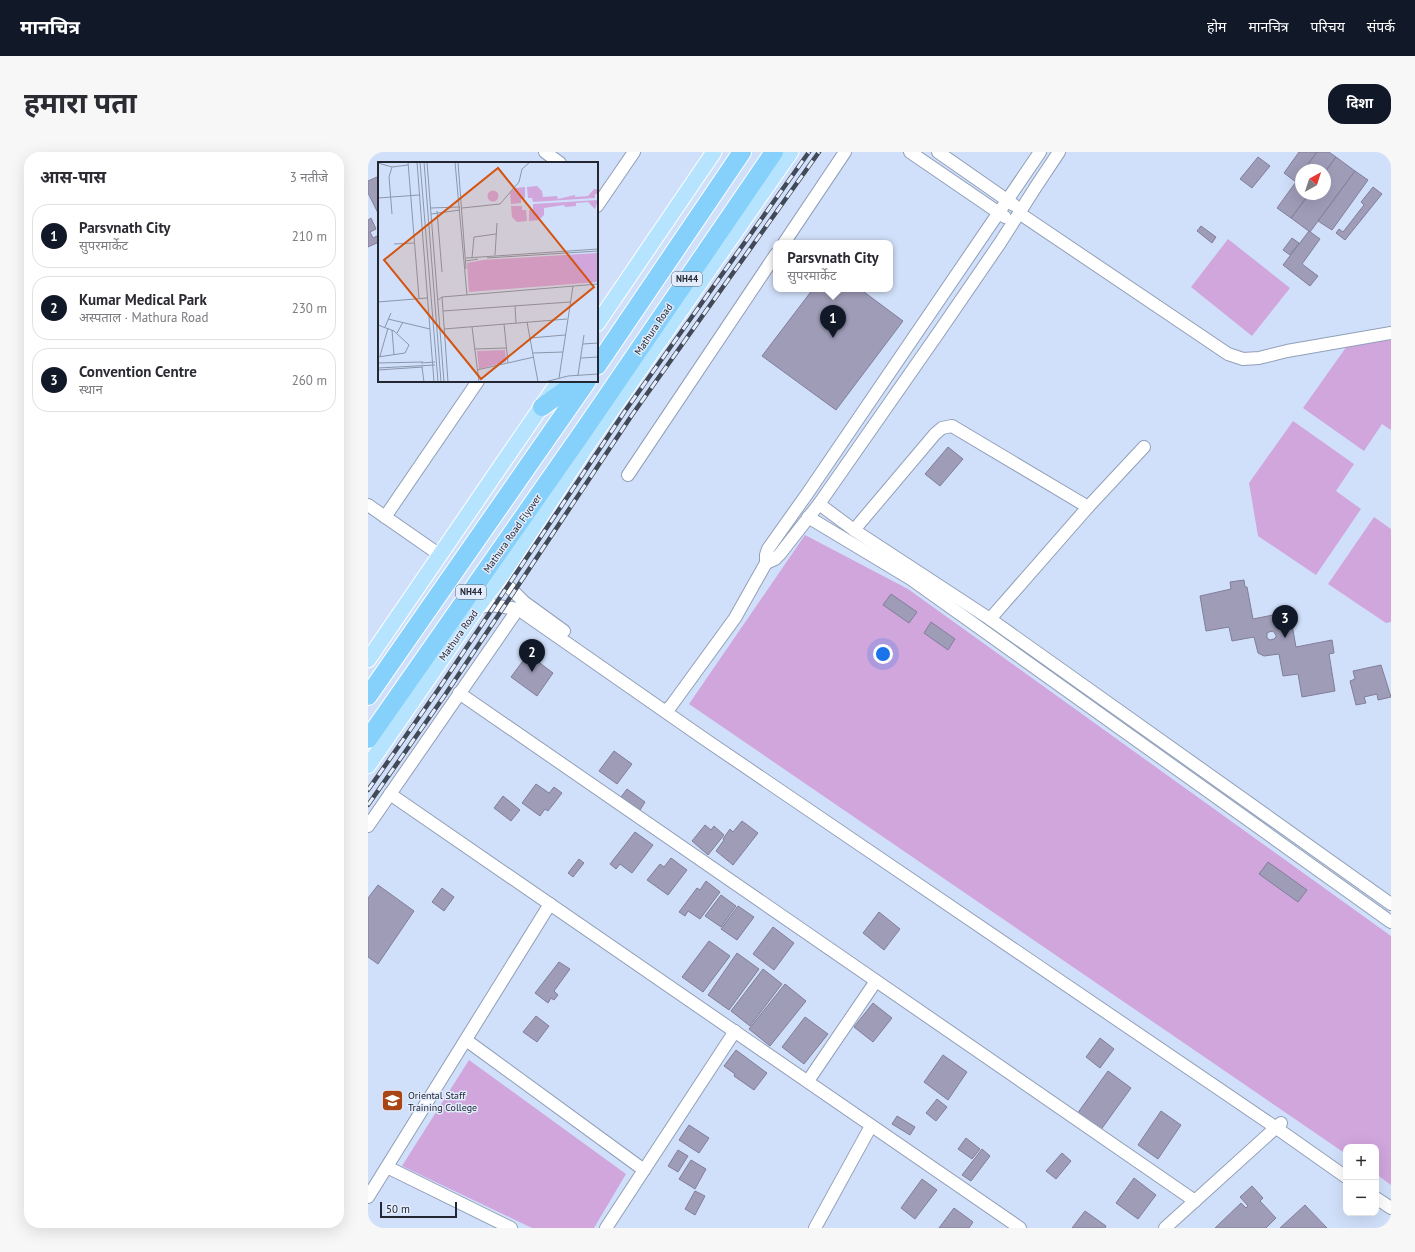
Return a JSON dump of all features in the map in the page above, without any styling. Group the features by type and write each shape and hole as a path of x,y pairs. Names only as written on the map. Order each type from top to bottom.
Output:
{"highway":[{"name":"NH44","path":"598,365 742,152"},
{"name":"Mathura Road","path":"581,444 600,406 774,152"},
{"path":"542,407 577,382"},
{"name":"NH44","path":"368,696 585,382"},
{"name":"Mathura Road Flyover","path":"368,739 581,444"}],"main road":[{"path":"598,323 714,152"},
{"name":"Mathura Road","path":"368,766 477,608 504,572 581,444 791,152"},
{"path":"368,660 558,382"}],"street":[{"path":"545,152 559,162"},
{"path":"598,202 601,192 634,152"},
{"path":"786,240 845,152"},
{"path":"910,152 999,213 1018,215"},
{"path":"938,152 1008,200 1018,215 1228,354 1243,359 1259,358 1287,351 1391,333"},
{"path":"668,709 735,618 766,563 768,549 1040,152"},
{"path":"766,563 775,559 780,554 819,504 939,332 1059,152"},
{"path":"628,475 773,258"},
{"path":"385,517 477,382"},
{"path":"854,530 935,434 942,428 952,426 1088,507"},
{"path":"990,619 1088,507 1144,447"},
{"path":"819,504 854,530 990,619 1391,904"},
{"path":"368,505 440,555"},
{"path":"808,518 911,579 1391,922"},
{"path":"504,572 507,585 524,602 668,709"},
{"path":"477,608 491,605 518,609 668,709 1278,1125 1343,1166"},
{"path":"368,826 518,609"},
{"path":"459,693 1195,1201"},
{"path":"390,794 1020,1228"},
{"path":"368,1197 550,904"},
{"path":"808,1082 876,981"},
{"path":"606,1228 735,1031"},
{"path":"466,1040 644,1170"},
{"path":"1278,1125 1343,1175"},
{"path":"1165,1228 1278,1125"},
{"path":"818,1227 871,1126"},
{"path":"386,1167 511,1228"},
{"path":"1379,1191 1391,1199"},
{"path":"1379,1200 1391,1208"}],"shaded area":[{"path":"1228,239 1290,288 1252,336 1191,287"},
{"path":"1391,336 1391,430 1382,424 1364,451 1303,408 1347,346"},
{"path":"1293,421 1354,464 1336,491 1361,509 1316,575 1258,536 1249,483"},
{"path":"1374,517 1391,529 1391,622 1386,623 1328,584"},
{"path":"805,535 908,589 1391,936 1391,1185 1379,1176 1379,1144 1343,1144 1343,1152 689,704"},
{"path":"469,1060 626,1174 594,1228 532,1228 402,1166"}],"building":[{"path":"1299,152 1317,152 1308,164 1295,164 1295,181 1284,173"},
{"path":"1317,152 1329,152 1336,157 1331,164 1308,164"},
{"path":"1258,157 1270,166 1252,188 1240,179"},
{"path":"1336,157 1355,171 1310,232 1291,218 1304,200 1331,200 1331,164"},
{"path":"1355,171 1368,180 1332,230 1318,221"},
{"path":"377,177 378,178 378,213 368,193 368,181"},
{"path":"1295,183 1295,200 1304,200 1291,218 1277,208"},
{"path":"1373,187 1382,194 1345,240 1336,233 1339,229 1343,232 1364,205 1361,202"},
{"path":"371,218 376,229 370,232 373,238 378,236 378,242 368,247 368,220"},
{"path":"1201,226 1216,237 1212,243 1197,231"},
{"path":"1309,231 1320,239 1302,264 1318,276 1310,286 1283,265"},
{"path":"1292,238 1299,243 1290,255 1283,250"},
{"path":"811,292 864,292 903,321 836,410 762,356"},
{"path":"948,447 963,459 940,486 925,474"},
{"path":"1244,580 1245,587 1247,587 1253,619 1283,613 1291,619 1296,647 1332,640 1334,653 1329,654 1335,691 1302,697 1298,674 1283,676 1279,654 1264,656 1258,653 1254,637 1232,641 1229,627 1206,631 1200,596 1231,589 1230,582","holes":["1273,631 1276,635 1274,639 1270,640 1267,638 1267,633 1269,632"]},
{"path":"891,594 917,612 909,623 883,605"},
{"path":"931,622 955,639 948,650 924,633"},
{"path":"528,654 553,673 537,696 511,677"},
{"path":"1381,665 1391,697 1378,700 1377,694 1364,697 1366,703 1356,705 1350,681 1355,679 1353,671"},
{"path":"614,751 632,764 617,784 599,771"},
{"path":"536,784 549,793 554,787 562,793 548,811 545,809 540,816 522,803"},
{"path":"627,789 645,802 640,810 621,797"},
{"path":"503,796 520,810 511,821 494,808"},
{"path":"742,821 758,833 733,865 716,851 730,829 733,832"},
{"path":"705,825 711,830 714,826 724,835 708,855 692,841"},
{"path":"635,832 653,845 632,873 620,864 616,869 610,864"},
{"path":"671,858 687,870 668,895 647,880 660,864 664,867"},
{"path":"579,859 584,863 573,877 568,873"},
{"path":"1268,862 1307,890 1298,902 1259,874"},
{"path":"706,881 720,892 700,919 688,911 685,916 679,912 697,888 700,890"},
{"path":"378,885 414,911 378,964 368,957 368,898"},
{"path":"442,888 454,897 444,911 432,902"},
{"path":"721,895 736,906 721,927 705,916"},
{"path":"738,906 754,917 737,940 721,929"},
{"path":"879,912 900,929 884,950 863,933"},
{"path":"773,927 794,943 774,970 753,954"},
{"path":"709,941 730,956 703,992 682,977"},
{"path":"737,953 759,969 729,1010 708,995"},
{"path":"559,962 570,969 554,991 558,995 554,1000 551,998 548,1003 535,993"},
{"path":"763,969 782,984 750,1026 731,1011"},
{"path":"785,984 806,1001 770,1046 749,1029"},
{"path":"873,1003 892,1018 873,1042 854,1027"},
{"path":"536,1016 549,1026 537,1042 523,1032"},
{"path":"805,1017 828,1034 804,1064 782,1047"},
{"path":"1100,1038 1114,1049 1100,1068 1086,1057"},
{"path":"736,1050 767,1073 754,1090 734,1076 735,1074 724,1066"},
{"path":"943,1055 967,1072 948,1100 924,1082"},
{"path":"1108,1071 1131,1088 1100,1131 1077,1114"},
{"path":"937,1099 947,1107 936,1121 926,1113"},
{"path":"1161,1111 1181,1125 1158,1159 1138,1145"},
{"path":"897,1116 915,1127 910,1135 892,1124"},
{"path":"689,1125 709,1138 699,1153 679,1140"},
{"path":"966,1138 980,1149 972,1159 958,1149"},
{"path":"982,1149 990,1156 971,1181 962,1175"},
{"path":"678,1150 688,1156 678,1172 668,1166"},
{"path":"1062,1153 1071,1161 1056,1179 1046,1171"},
{"path":"691,1160 706,1169 695,1189 679,1179"},
{"path":"1134,1178 1156,1195 1138,1219 1116,1203"},
{"path":"922,1179 937,1190 915,1219 901,1208"},
{"path":"1252,1186 1263,1198 1260,1201 1276,1218 1266,1228 1215,1228 1241,1203 1246,1208 1248,1206 1240,1197"},
{"path":"695,1191 705,1196 695,1215 685,1209"},
{"path":"1305,1205 1327,1228 1280,1228"},
{"path":"954,1208 973,1222 969,1228 939,1228"},
{"path":"1085,1211 1106,1226 1105,1228 1072,1228"}],"railway":[{"path":"368,790 438,690 625,411 809,152"},
{"path":"368,805 445,695 632,415 819,152"}],"place":[{"name":"Parsvnath City","path":"833,338"},
{"name":"Convention Centre","path":"1285,638"},
{"name":"Kumar Medical Park","path":"532,672"},
{"name":"Oriental Staff Training College","path":"393,1101"}]}
